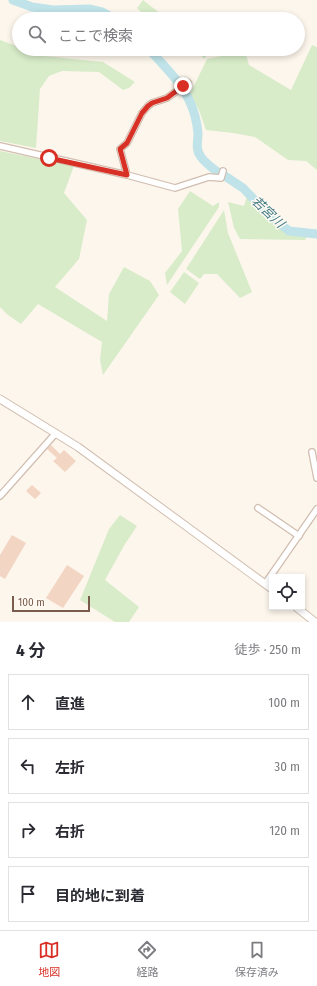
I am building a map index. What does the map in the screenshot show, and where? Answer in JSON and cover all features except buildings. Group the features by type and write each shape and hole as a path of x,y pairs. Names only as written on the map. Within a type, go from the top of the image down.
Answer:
{"street":[{"path":"127,175 120,149 127,143 142,113 152,103 167,98 184,86"},
{"path":"0,146 127,175 175,188 209,177 221,178 223,172"},
{"path":"0,399 78,447 269,587"},
{"path":"0,496 56,433"},
{"path":"312,452 317,478"},
{"path":"258,508 298,536"},
{"path":"265,584 317,509"},
{"path":"300,610 315,622"}],"green space":[{"path":"143,0 158,12 141,12 137,8"},
{"path":"0,40 12,44 12,56 44,56 103,62 135,82 129,88 123,90 99,72 62,71 49,76 40,89 36,148 0,141"},
{"path":"312,45 317,47 317,170 306,161 288,160 255,137 206,130 199,110 190,94 207,59 221,56 246,56 249,65 291,90"},
{"path":"0,151 74,166 64,193 87,220 79,259 55,287 107,321 109,294 124,267 150,281 159,295 103,375 100,360 102,342 38,304 21,324 0,307"},
{"path":"190,191 213,206 219,202 219,207 167,285 165,273 182,251 178,209"},
{"path":"247,196 282,230 290,234 307,236 305,240 240,239 234,228 228,202 244,206"},
{"path":"224,210 228,233 252,292 240,298 217,274 204,274 200,279 186,269"},
{"path":"184,272 199,283 185,304 170,292"},
{"path":"120,515 137,526 105,580 139,607 129,622 115,622 80,600 109,529"}],"waterway":[{"name":"若宮川","path":"13,0 32,7 53,10 89,9 102,12"},
{"name":"若宮川","path":"155,56 181,86 189,100 196,121 198,133 197,148 199,154 205,162 220,174"},
{"name":"若宮川","path":"225,176 243,188 267,213 289,231 317,234"}],"route":[{"path":"49,158 127,175 120,149 127,143 142,113 152,103 167,98 183,86"}]}
